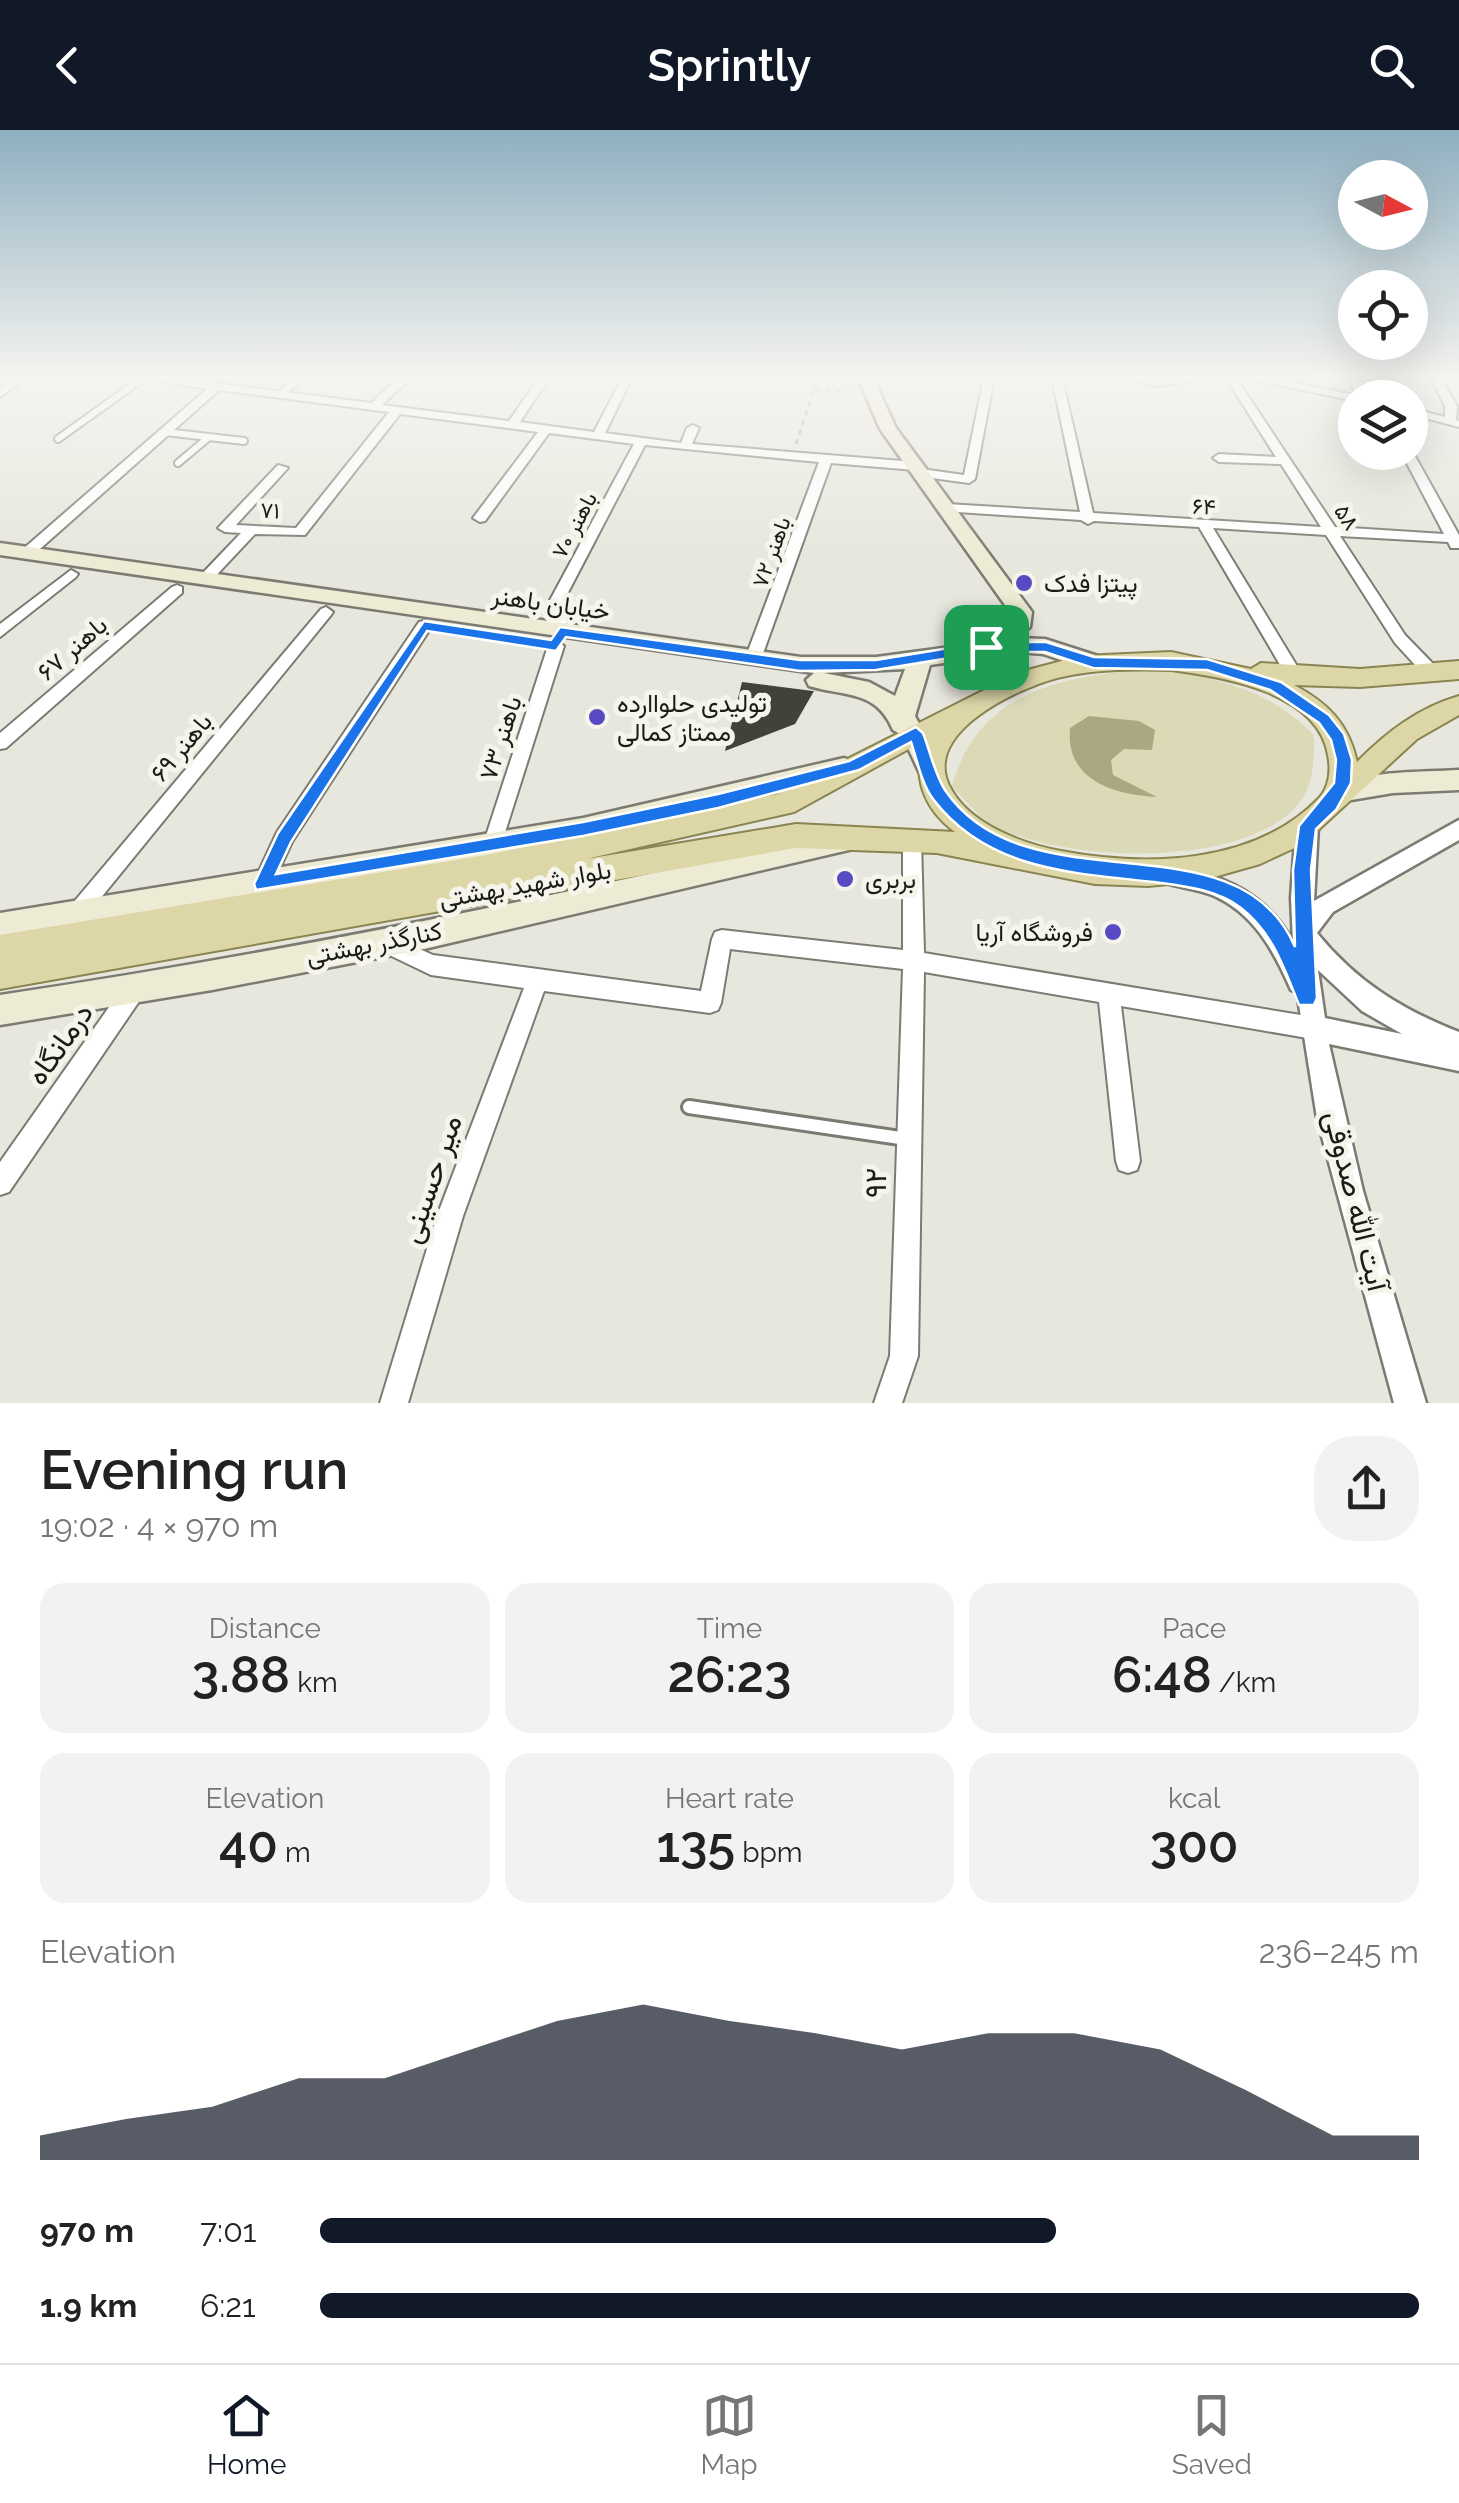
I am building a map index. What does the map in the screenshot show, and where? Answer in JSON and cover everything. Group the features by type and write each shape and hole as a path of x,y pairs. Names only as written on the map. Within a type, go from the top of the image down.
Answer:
{"main road":[{"path":"898,437 1017,603 1022,620 1011,635 986,647"},
{"name":"خیابان باهنر","path":"0,549 847,683 875,690 909,725 931,771"},
{"name":"خیابان باهنر","path":"0,564 424,626 752,659 845,667 986,647 1046,647 1093,662"},
{"path":"995,572 1055,638 1093,662"},
{"path":"909,725 910,682 922,658"},
{"path":"1446,672 1336,679 1207,664 1093,662 1021,679 990,692 945,728 931,771 938,793 976,833 1010,851 1097,871 1194,868 1276,844 1307,826 1408,730 1459,706"},
{"path":"1207,664 1276,686 1324,719 1338,738 1344,760 1338,798"},
{"name":"بلوار شهید بهشتی","path":"0,950 614,844 784,804 886,749 909,725 964,713"},
{"path":"0,926 492,845 699,805 854,766"},
{"path":"1338,798 1393,783 1457,780"},
{"name":"بلوار شهید بهشتی","path":"0,974 796,836 912,840 1052,863"},
{"name":"کنارگذر بهشتی","path":"0,1010 134,990 590,902 862,836"}],"street":[{"path":"27,553 159,437"},
{"name":"۷۱","path":"282,468 225,528 300,532 375,437"},
{"path":"480,518 540,437"},
{"path":"615,437 826,459 970,479 978,437"},
{"path":"686,446 689,437"},
{"path":"1070,437 1088,520"},
{"name":"۵۸","path":"1268,437 1400,639 1446,672"},
{"name":"باهنر ۷۰","path":"558,639 555,604 641,441"},
{"path":"1219,458 1284,462"},
{"name":"باهنر ۷۲","path":"752,659 826,459"},
{"path":"1417,470 1457,543"},
{"name":"۶۴","path":"948,508 1457,543"},
{"path":"1205,526 1294,676"},
{"path":"204,580 252,529"},
{"path":"0,632 72,574"},
{"name":"باهنر ۶۷","path":"0,743 177,590"},
{"name":"باهنر ۶۹","path":"75,915 326,612"},
{"path":"263,884 284,838 424,626"},
{"name":"باهنر ۷۳","path":"492,845 558,639"},
{"path":"1306,998 1303,934 1307,826"},
{"path":"1303,934 1325,905 1459,829"},
{"name":"۹۲","path":"888,1403 904,1356 914,961 912,840"},
{"path":"1147,872 1190,879 1247,902 1282,938 1306,998"},
{"path":"1303,934 1336,977 1362,1001 1459,1045"},
{"path":"384,941 432,965 710,1003 722,939 914,961 1313,1028 1459,1058"},
{"name":"میر حسینی","path":"394,1403 450,1216 538,980"},
{"name":"درمانگاه","path":"0,1182 134,990"},
{"path":"1109,994 1128,1161"},
{"name":"آیت الله صدوقی","path":"1306,998 1360,1227 1410,1403"}],"lane":[{"path":"178,463 208,437"},
{"path":"212,437 244,441"},
{"path":"690,1107 910,1140"}],"path":[{"path":"797,437 794,447 800,457"}],"shaded area":[{"path":"1165,670 1246,690 1281,708 1314,735 1309,783 1295,808 1268,828 1234,842 1194,850 1108,852 1029,839 998,828 952,787 965,753 984,726 1007,706 1065,681"},
{"path":"1089,716 1139,721 1155,730 1152,750 1124,749 1111,760 1113,775 1157,797 1109,788 1084,772 1075,760 1070,728"}],"building":[{"path":"742,682 814,691 795,724 725,751"}],"place":[{"name":"پیتزا فدک","path":"1024,583"},
{"name":"تولیدی حلواارده ممتاز کمالی","path":"597,717"},
{"name":"بربری","path":"845,879"},
{"name":"فروشگاه آریا","path":"1113,932"}],"route":[{"path":"424,626 556,646 560,631 800,666 876,665 986,647 1046,647 1093,662 1171,660 1207,664 1276,686 1324,719 1338,738 1344,760 1342,783 1330,805 1307,826 1302,870 1306,998 1282,938 1247,902 1223,890 1190,879 1147,872 1097,871 1052,863 1010,851 976,833 953,814 938,793 916,733 854,766 718,801 583,829 263,884 284,838 424,626"}]}
